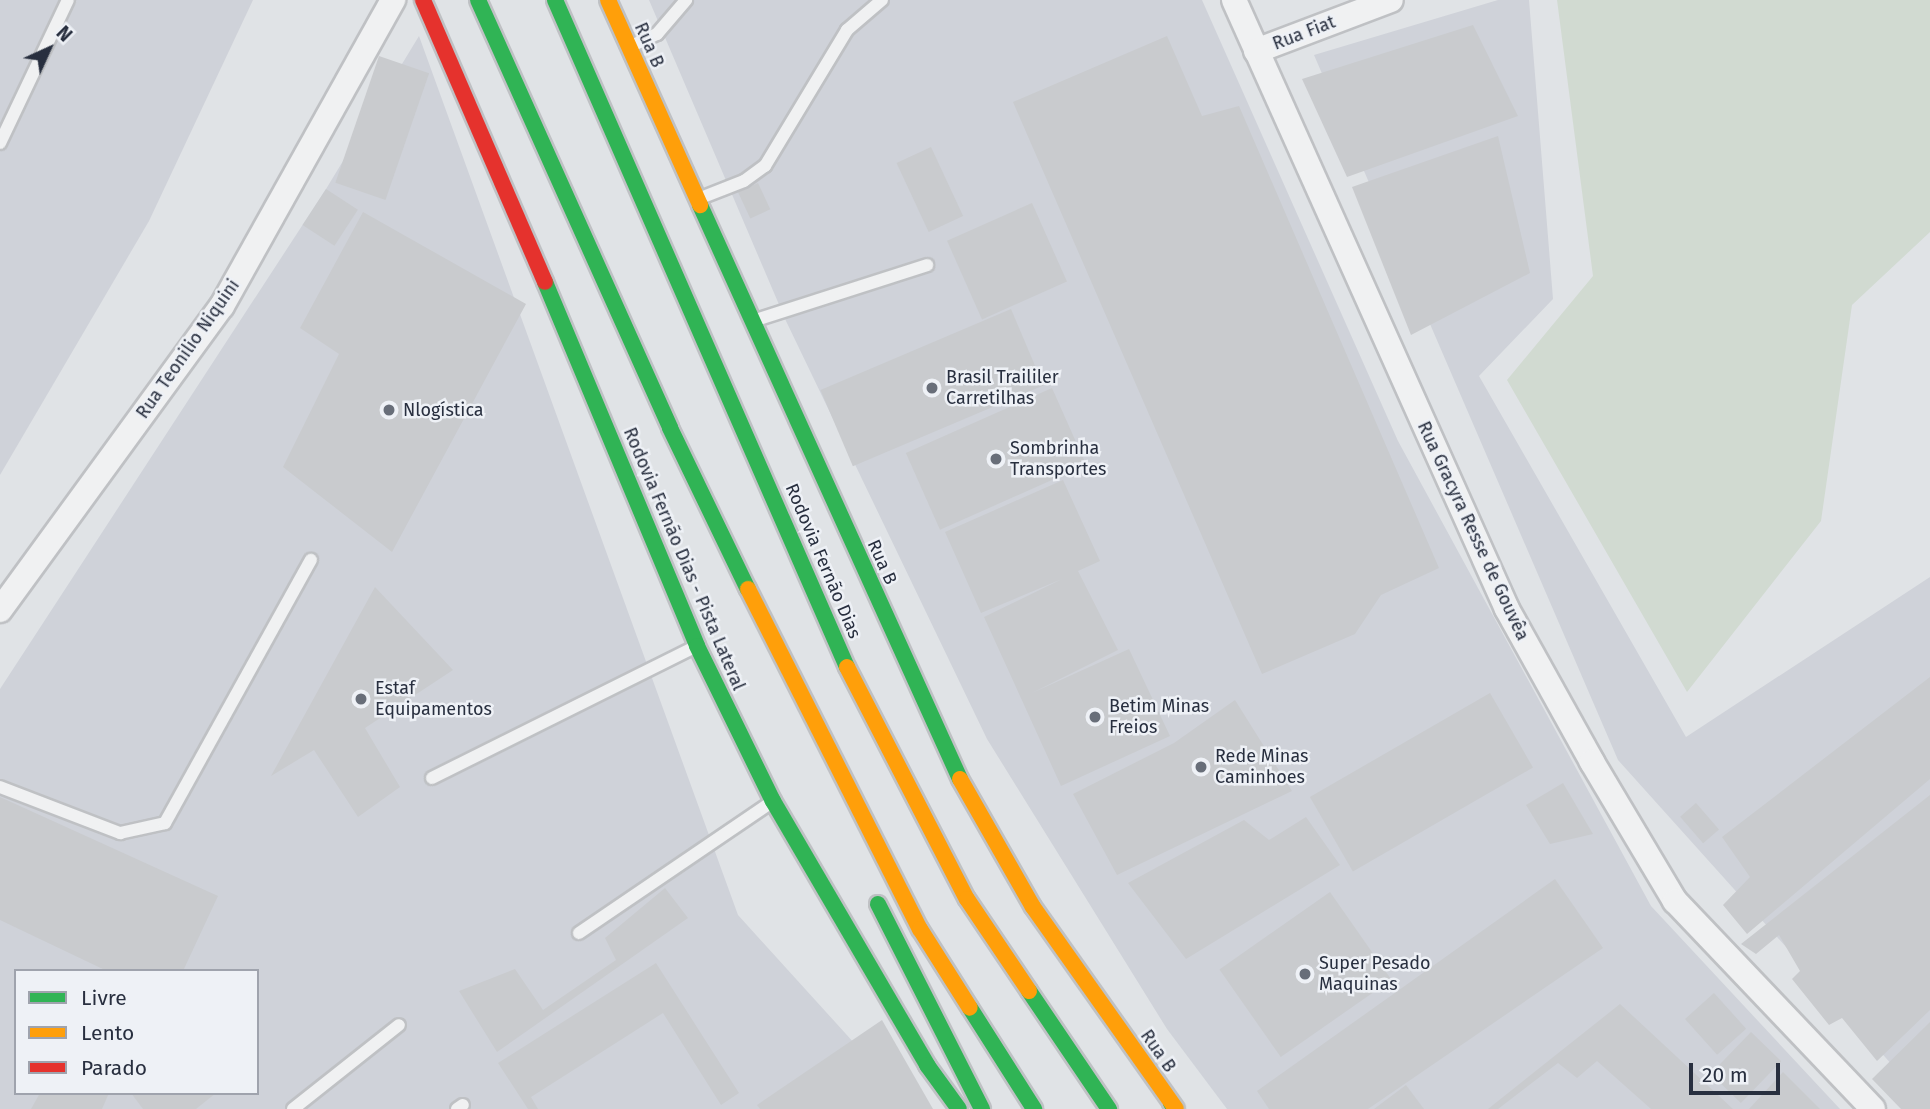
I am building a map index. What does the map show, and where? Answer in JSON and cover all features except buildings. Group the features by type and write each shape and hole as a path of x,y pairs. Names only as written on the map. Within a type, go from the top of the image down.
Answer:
{"main road":[{"name":"Rodovia Fernão Dias - Pista Lateral","path":"422,0 496,164 697,646 773,801 927,1065 959,1109"},
{"path":"478,0 670,428 818,735 920,929 1034,1109"},
{"name":"Rodovia Fernão Dias","path":"555,0 866,712 967,899 1109,1109"},
{"name":"Rua B","path":"608,0 951,763 1033,907 1174,1107"},
{"path":"818,735 834,799"},
{"path":"869,886 982,1109"}],"street":[{"name":"Rua Gracyra Resse de Gouvêa","path":"1234,0 1507,609 1592,762 1675,901 1873,1109"},
{"name":"Rua Fiat","path":"1256,51 1391,0"},
{"name":"Rua Teonilio Niquini","path":"0,610 222,306 384,5"}],"lane":[{"path":"0,143 68,0"},
{"path":"629,47 657,34 686,0"},
{"path":"698,200 744,181 765,166 847,30 881,0"},
{"path":"752,321 927,265"},
{"path":"0,787 120,833 165,823 311,560"},
{"path":"432,778 697,646"},
{"path":"579,933 773,801"},
{"path":"293,1109 399,1025"}],"shaded area":[{"path":"0,0 253,0 149,221 0,475"},
{"path":"649,0 1202,0 1398,441 1651,906 1840,1109 1227,1109 1167,1029 987,739 786,321"},
{"path":"1498,0 1529,0 1553,299 1479,376 1686,737 1930,577 1930,1107 1618,760 1314,55"},
{"path":"1557,0 1930,0 1930,232 1852,305 1821,521 1687,692 1507,380 1593,276"},
{"path":"419,36 738,915 914,1109 0,1109 0,689 326,189"}],"traffic: fast":[{"path":"478,0 670,428 748,589"},
{"path":"555,0 847,667"},
{"path":"700,205 960,779"},
{"path":"545,282 697,646 773,801 927,1065 959,1109"},
{"path":"878,904 982,1109"},
{"path":"1029,991 1109,1109"},
{"path":"970,1008 1034,1109"},
{"path":"1171,1103 1175,1109"}],"traffic: slow":[{"path":"608,0 700,205"},
{"path":"748,589 920,929 970,1008"},
{"path":"847,667 967,899 1029,991"},
{"path":"960,779 1033,907 1176,1109"}],"traffic: jam":[{"path":"423,0 545,282"}],"place":[{"name":"Brasil Traililer Carretilhas","path":"932,388"},
{"name":"Nlogística","path":"389,410"},
{"name":"Sombrinha Transportes","path":"996,459"},
{"name":"Estaf Equipamentos","path":"361,699"},
{"name":"Betim Minas Freios","path":"1095,717"},
{"name":"Rede Minas Caminhoes","path":"1201,767"},
{"name":"Super Pesado Maquinas","path":"1305,974"}]}
